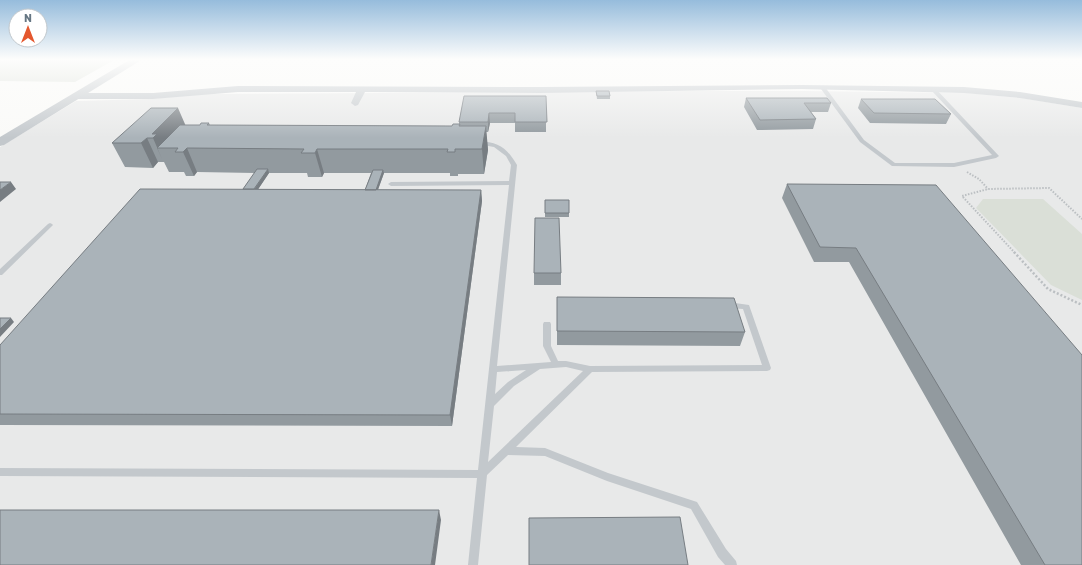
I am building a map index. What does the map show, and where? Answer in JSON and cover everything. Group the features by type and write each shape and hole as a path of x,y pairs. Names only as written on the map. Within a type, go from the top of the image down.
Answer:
{"street":[{"path":"0,142 93,85"},
{"path":"75,96 153,96 238,89 823,88 964,90 1020,95 1082,105"},
{"path":"355,100 362,89"}],"lane":[{"path":"823,88 862,141 894,166 954,165 996,156 933,90"},
{"path":"473,565 514,165 506,151 490,143 475,143"},
{"path":"391,184 512,183"},
{"path":"0,273 50,225"},
{"path":"493,369 566,364 590,368 767,368 746,308 716,304"},
{"path":"547,324 547,346 556,365"},
{"path":"489,405 511,384 539,366"},
{"path":"0,472 482,474 590,368"},
{"path":"505,451 545,452 607,477 694,505 722,553 732,565"}],"path":[{"path":"954,165 979,179 988,189"},
{"path":"1082,219 1049,188 988,189 962,196 1048,289 1082,305"}],"shaded area":[{"path":"688,91 967,93 1022,98 1082,108 1082,565 0,565 0,147 76,101 150,99 215,93"},
{"path":"983,199 1043,199 1082,234 1082,300 1051,285 976,208"}],"building":[{"path":"596,91 609,91 610,96 597,96"},
{"path":"464,96 546,96 547,122 515,122 515,113 489,113 488,122 459,122"},
{"path":"746,98 827,98 831,103 804,103 816,119 760,120"},
{"path":"861,99 935,99 951,114 874,113"},
{"path":"151,108 178,108 152,134 157,134 153,138 147,138 141,143 112,143"},
{"path":"201,123 209,123 207,125 452,126 453,124 460,124 459,126 486,126 482,149 455,149 455,152 447,152 448,149 317,149 315,153 301,153 304,149 187,148 183,152 175,152 178,148 157,148 180,125 200,125"},
{"path":"257,169 268,169 254,189 243,189"},
{"path":"373,170 383,170 376,190 365,190"},
{"path":"0,182 11,182 0,190"},
{"path":"787,184 936,185 1082,355 1082,565 1045,565 856,248 820,247"},
{"path":"140,189 481,190 450,415 0,414 0,345"},
{"path":"545,200 569,200 569,213 545,213"},
{"path":"535,218 559,218 561,273 534,273"},
{"path":"557,297 734,298 745,332 557,331"},
{"path":"0,318 11,318 0,329"},
{"path":"0,510 439,510 431,565 0,565"},
{"path":"680,517 688,565 529,565 529,518"}]}
